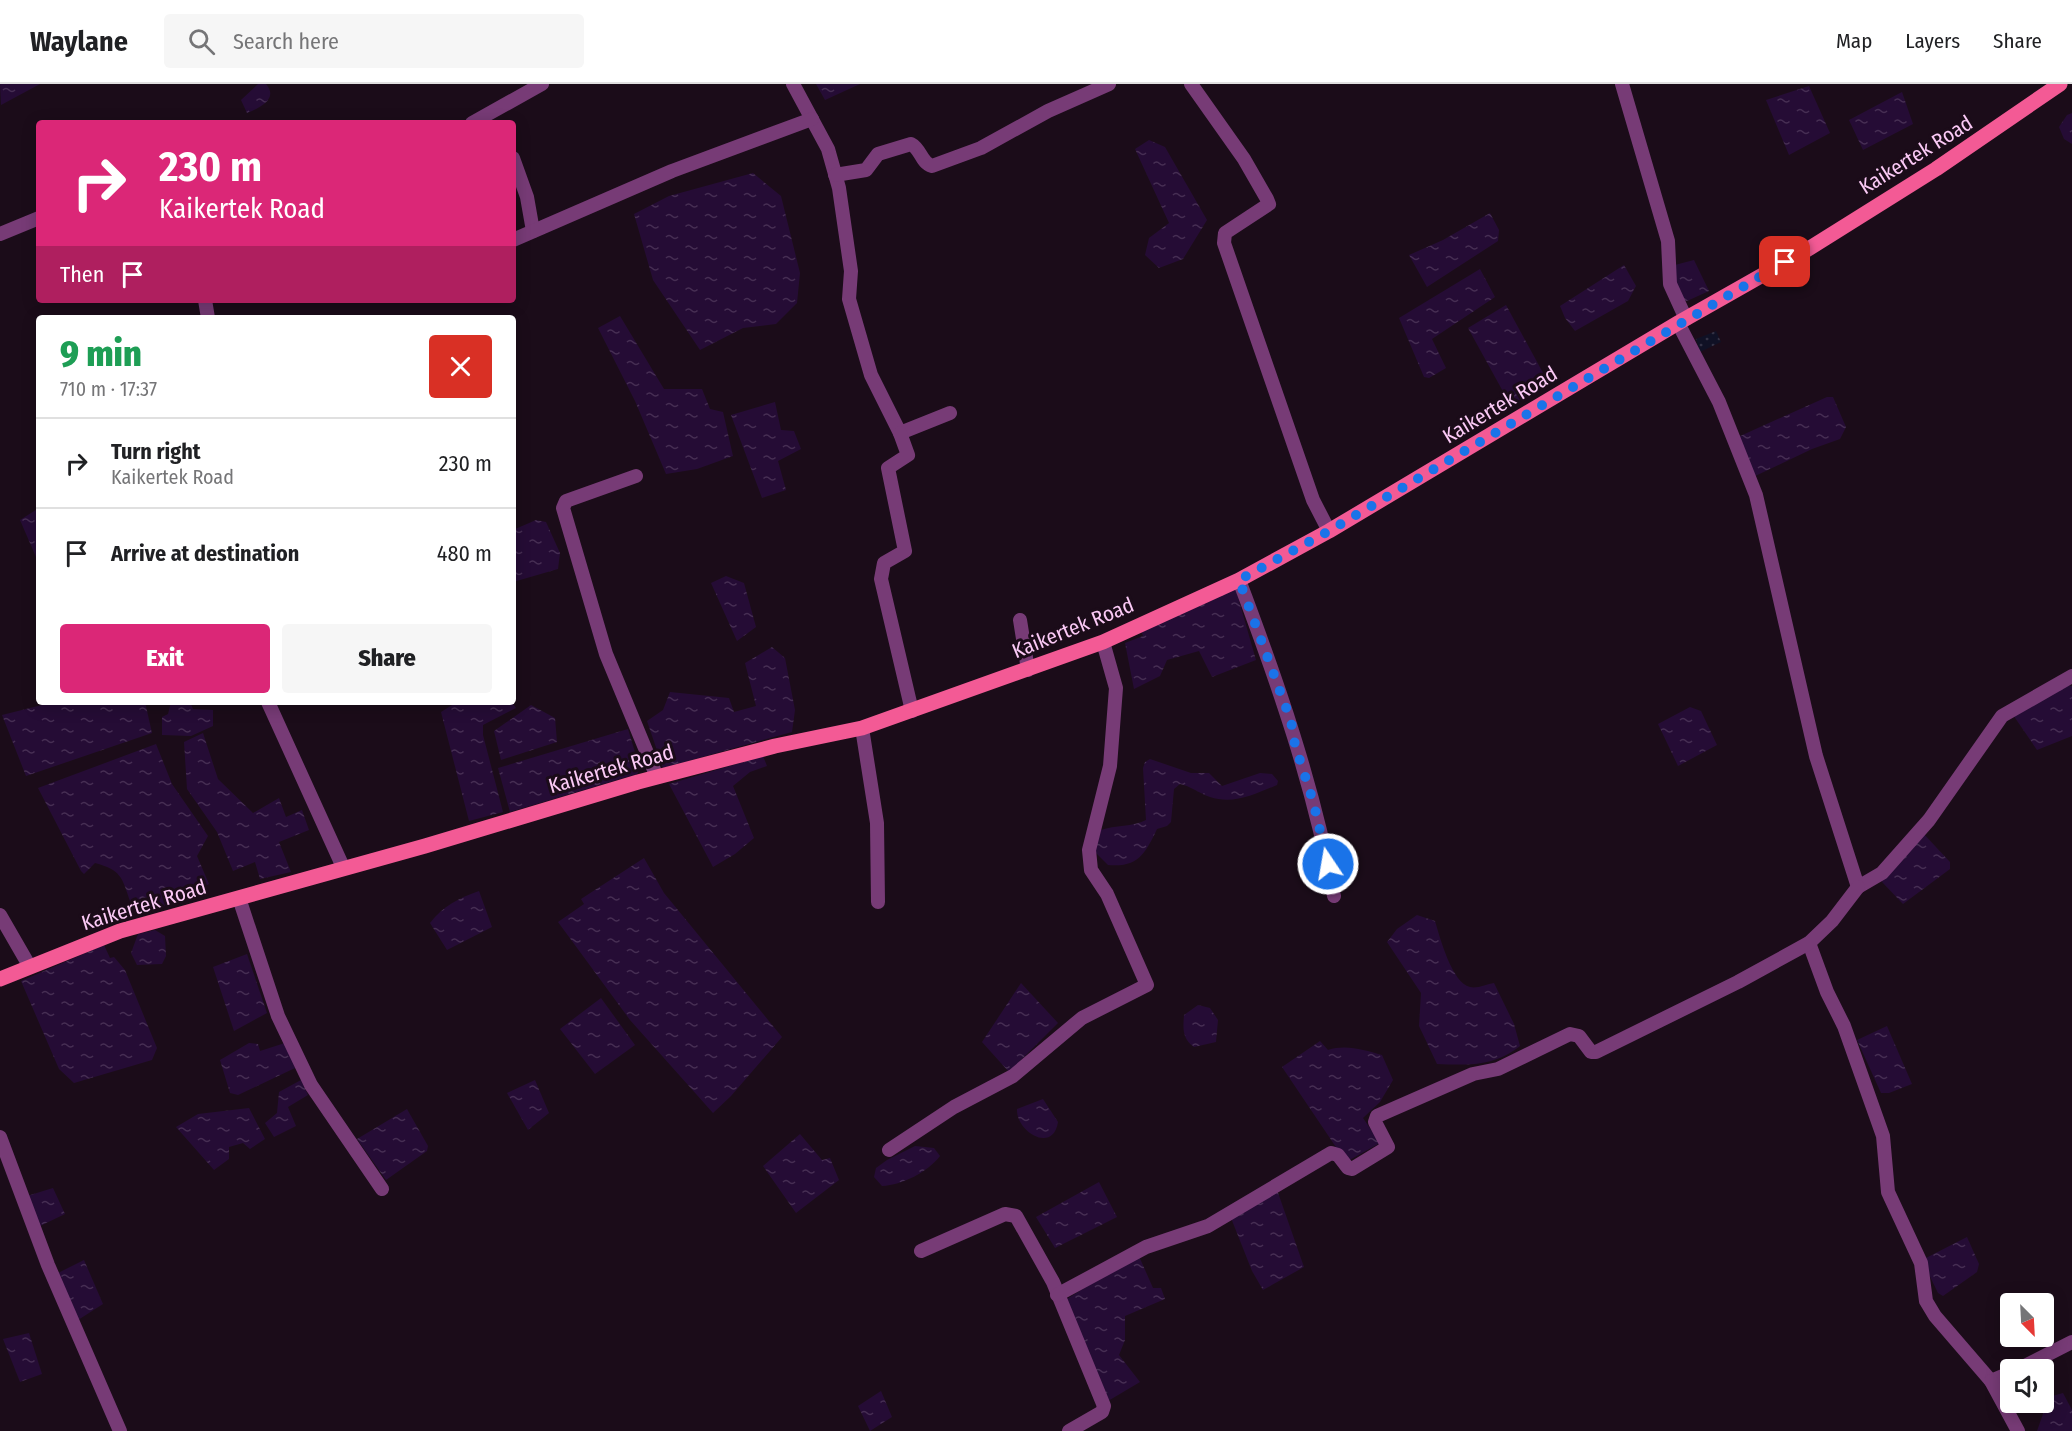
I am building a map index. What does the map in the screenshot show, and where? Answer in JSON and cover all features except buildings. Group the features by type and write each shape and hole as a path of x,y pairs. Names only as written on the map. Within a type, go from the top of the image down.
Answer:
{"main road":[{"name":"Kaikertek Road","path":"0,979 120,931 657,777 775,746 862,728 1103,642 1239,580 1329,531 1804,251 1936,169 2060,84"}],"street":[{"path":"492,119 542,84"},
{"path":"793,84 828,149 835,175 850,271 849,299 871,375 900,433 908,455 888,468 905,550 884,563 881,579 912,711"},
{"path":"835,175 866,170 878,154 911,144 915,146 925,163 932,166 981,148 1048,111 1109,84"},
{"path":"1191,84 1244,159 1269,204 1225,233 1224,243 1313,500 1329,531"},
{"path":"1622,84 1668,241 1670,284 1682,321 1719,402 1756,495 1816,756 1858,887"},
{"path":"516,239 672,171 812,119"},
{"path":"516,166 527,197 533,231"},
{"path":"0,234 36,219"},
{"path":"900,433 951,413"},
{"path":"636,476 566,501 562,508 606,654 657,777"},
{"path":"1239,580 1291,721 1295,745 1325,849 1334,896"},
{"path":"1020,620 1028,669"},
{"path":"889,1150 954,1107 1013,1076 1082,1018 1147,985 1107,894 1095,878 1090,860 1092,836 1110,766 1116,688 1103,642"},
{"path":"1057,1295 1146,1247 1208,1226 1331,1153 1338,1155 1348,1168 1352,1169 1388,1147 1375,1122 1377,1116 1473,1074 1498,1069 1570,1034 1579,1036 1588,1049 1596,1052 1728,987 1809,943 1832,921 1858,887 1882,873 1929,820 2002,716 2072,676"},
{"path":"269,705 344,867"},
{"path":"862,728 877,823 878,902"},
{"path":"239,898 278,1016 311,1084 382,1190"},
{"path":"0,915 30,967"},
{"path":"1809,943 1827,992 1844,1026 1883,1136 1888,1192 1921,1263 1926,1301 1935,1316 1991,1382 2018,1431"},
{"path":"0,1137 52,1276 120,1431"},
{"path":"921,1251 1005,1214 1012,1214 1028,1235 1082,1346 1104,1406 1101,1412 1069,1431"},
{"path":"2039,1359 2072,1342"},
{"path":"1991,1382 2000,1378"}],"shaded area":[{"path":"1716,331 1721,342 1700,352 1696,339"}],"water":[{"path":"0,84 40,84 1,105"},
{"path":"258,84 266,84 269,89 269,98 262,106 247,113 241,100"},
{"path":"816,84 860,84 825,100"},
{"path":"1809,86 1830,133 1789,155 1766,100"},
{"path":"1902,92 1913,124 1863,150 1849,120"},
{"path":"2072,113 2072,144 2064,139 2059,127 2067,115"},
{"path":"1149,140 1165,147 1207,220 1183,259 1159,268 1145,255 1149,238 1169,223 1135,149"},
{"path":"753,173 781,196 800,273 797,303 776,324 743,328 700,350 653,280 634,214 669,196"},
{"path":"1490,213 1499,230 1498,241 1427,287 1409,255 1443,240"},
{"path":"1694,260 1709,291 1687,301 1679,300 1671,266"},
{"path":"1624,265 1636,286 1628,301 1575,331 1565,318 1560,306"},
{"path":"1480,269 1495,297 1432,339 1446,368 1429,378 1424,377 1399,318"},
{"path":"1506,305 1548,382 1511,406 1468,328"},
{"path":"620,316 664,389 702,389 710,409 723,412 733,456 697,469 666,474 635,401 598,328"},
{"path":"1827,397 1833,397 1846,427 1840,439 1812,449 1751,478 1738,437"},
{"path":"775,402 781,430 794,431 801,449 778,461 786,490 762,498 731,415"},
{"path":"36,510 36,557 20,520"},
{"path":"536,520 546,522 560,553 558,569 516,581 516,529"},
{"path":"726,576 744,583 756,627 737,641 711,583"},
{"path":"1235,587 1256,660 1212,677 1199,651 1167,660 1160,676 1134,689 1125,643 1143,636 1140,628"},
{"path":"772,647 785,658 795,710 792,732 663,768 647,721 663,710 670,692 729,698 734,712 756,706 745,663"},
{"path":"2058,684 2072,686 2072,736 2037,750 2011,712"},
{"path":"42,705 146,705 152,733 26,776 2,715"},
{"path":"170,705 191,705 193,709 213,710 213,726 191,736 162,735 162,717 168,714"},
{"path":"452,705 514,705 516,708 483,725 483,735 503,812 469,821 441,712"},
{"path":"531,705 555,718 557,742 501,760 494,731"},
{"path":"1690,707 1701,711 1717,745 1678,766 1658,724"},
{"path":"628,729 640,769 637,774 510,812 498,768"},
{"path":"203,733 218,779 253,813 279,798 286,817 302,810 309,830 279,842 291,872 260,879 255,862 233,871 217,832 187,789 184,742"},
{"path":"156,744 172,784 208,836 197,856 209,884 200,889 200,897 147,909 130,901 122,880 110,869 95,863 84,874 81,871 38,788"},
{"path":"763,756 767,766 750,772 733,786 754,838 735,854 713,867 669,784"},
{"path":"1150,759 1191,773 1209,773 1222,786 1260,773 1272,774 1278,781 1277,785 1252,795 1228,800 1210,797 1180,784 1174,789 1171,822 1157,829 1140,857 1127,864 1108,865 1095,852 1101,830 1146,820 1143,768 1145,762"},
{"path":"1921,831 1950,862 1950,869 1903,904 1882,882 1885,873"},
{"path":"644,858 664,893 782,1037 731,1096 713,1113 630,1020 558,922 584,904 581,899"},
{"path":"479,891 492,927 447,950 430,923 452,903"},
{"path":"1417,915 1435,921 1452,969 1464,984 1479,987 1494,983 1514,1024 1520,1046 1490,1061 1470,1064 1437,1064 1419,1026 1421,993 1387,942 1397,929"},
{"path":"155,930 165,936 166,956 162,964 137,965 131,953 138,934"},
{"path":"104,945 110,958 114,957 125,970 157,1048 152,1060 74,1083 59,1069 21,981"},
{"path":"247,954 267,1013 234,1031 213,967"},
{"path":"1021,983 1058,1023 1009,1072 982,1042"},
{"path":"601,998 635,1045 595,1074 560,1029"},
{"path":"1198,1005 1210,1008 1218,1020 1216,1042 1194,1047 1185,1037 1184,1015"},
{"path":"1887,1026 1912,1084 1889,1093 1881,1093 1857,1040"},
{"path":"1320,1041 1328,1050 1348,1048 1382,1055 1393,1080 1380,1102 1363,1118 1380,1143 1346,1162 1282,1067"},
{"path":"249,1043 258,1044 260,1051 285,1043 290,1046 295,1068 238,1095 230,1093 220,1060"},
{"path":"301,1080 308,1095 288,1107 296,1126 274,1137 265,1123 277,1113 279,1092"},
{"path":"535,1080 549,1113 528,1130 507,1093"},
{"path":"1043,1099 1058,1122 1055,1132 1043,1138 1028,1132 1018,1117 1017,1109"},
{"path":"249,1108 265,1139 250,1149 243,1143 229,1147 229,1159 214,1170 176,1127 198,1114"},
{"path":"407,1109 428,1146 427,1151 386,1180 357,1139"},
{"path":"800,1134 822,1160 830,1158 839,1180 796,1213 763,1166"},
{"path":"915,1146 934,1148 940,1156 914,1177 882,1186 874,1177 876,1168"},
{"path":"1099,1182 1117,1217 1055,1248 1036,1217"},
{"path":"1276,1187 1304,1267 1263,1290 1252,1271 1231,1218"},
{"path":"53,1188 65,1214 40,1226 27,1196"},
{"path":"1967,1237 1979,1264 1977,1272 1943,1296 1938,1293 1922,1260"},
{"path":"1138,1254 1153,1288 1161,1288 1165,1299 1125,1316 1125,1340 1119,1355 1140,1382 1108,1401 1067,1299"},
{"path":"84,1260 103,1304 78,1320 58,1273"},
{"path":"29,1333 42,1374 20,1382 3,1339"},
{"path":"881,1391 892,1417 870,1431 858,1406"},
{"path":"2063,1393 2072,1410 2072,1431 2037,1431 2043,1413 2054,1413 2054,1396"}],"route":[{"path":"1328,864 1313,801 1295,745 1291,721 1239,580 1329,531 1678,323 1785,262"}]}
